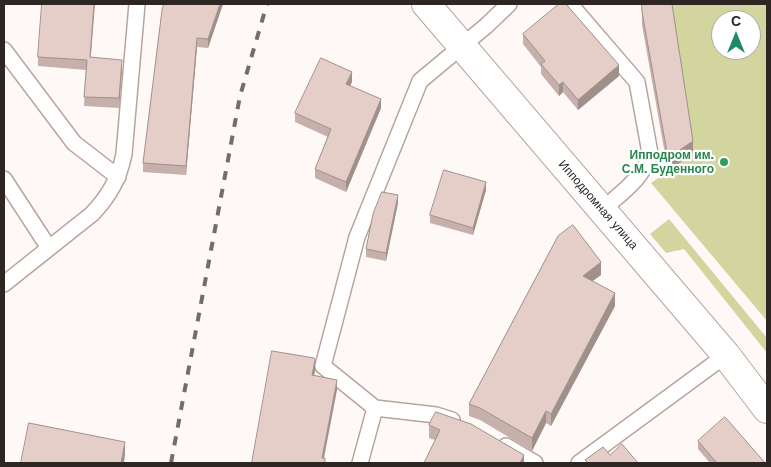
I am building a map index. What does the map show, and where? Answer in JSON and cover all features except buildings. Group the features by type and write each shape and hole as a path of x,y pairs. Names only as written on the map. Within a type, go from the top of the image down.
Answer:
{"street":[{"name":"Ипподромная улица","path":"426,4 726,355 767,409"}],"lane":[{"path":"4,284 98,208 114,187 124,154 128,128 137,4"},
{"path":"467,425 436,415 375,408 323,366 357,237 420,81 486,26 509,4"},
{"path":"570,4 637,82 650,153 647,164 636,179 602,210"},
{"path":"4,50 74,143 118,176"},
{"path":"4,179 49,248"},
{"path":"579,463 726,355"},
{"path":"360,463 375,408"},
{"path":"490,437 535,463"}],"green space":[{"name":"Ипподром им. С.М. Буденного","path":"672,4 767,4 767,321 651,183 693,153 671,13"},
{"path":"669,219 767,338 767,353 684,249 666,253 650,234"}],"railway":[{"path":"171,463 240,96 267,4"}],"place":[{"name":"Ипподром им. С.М. Буденного","path":"724,162"}]}
